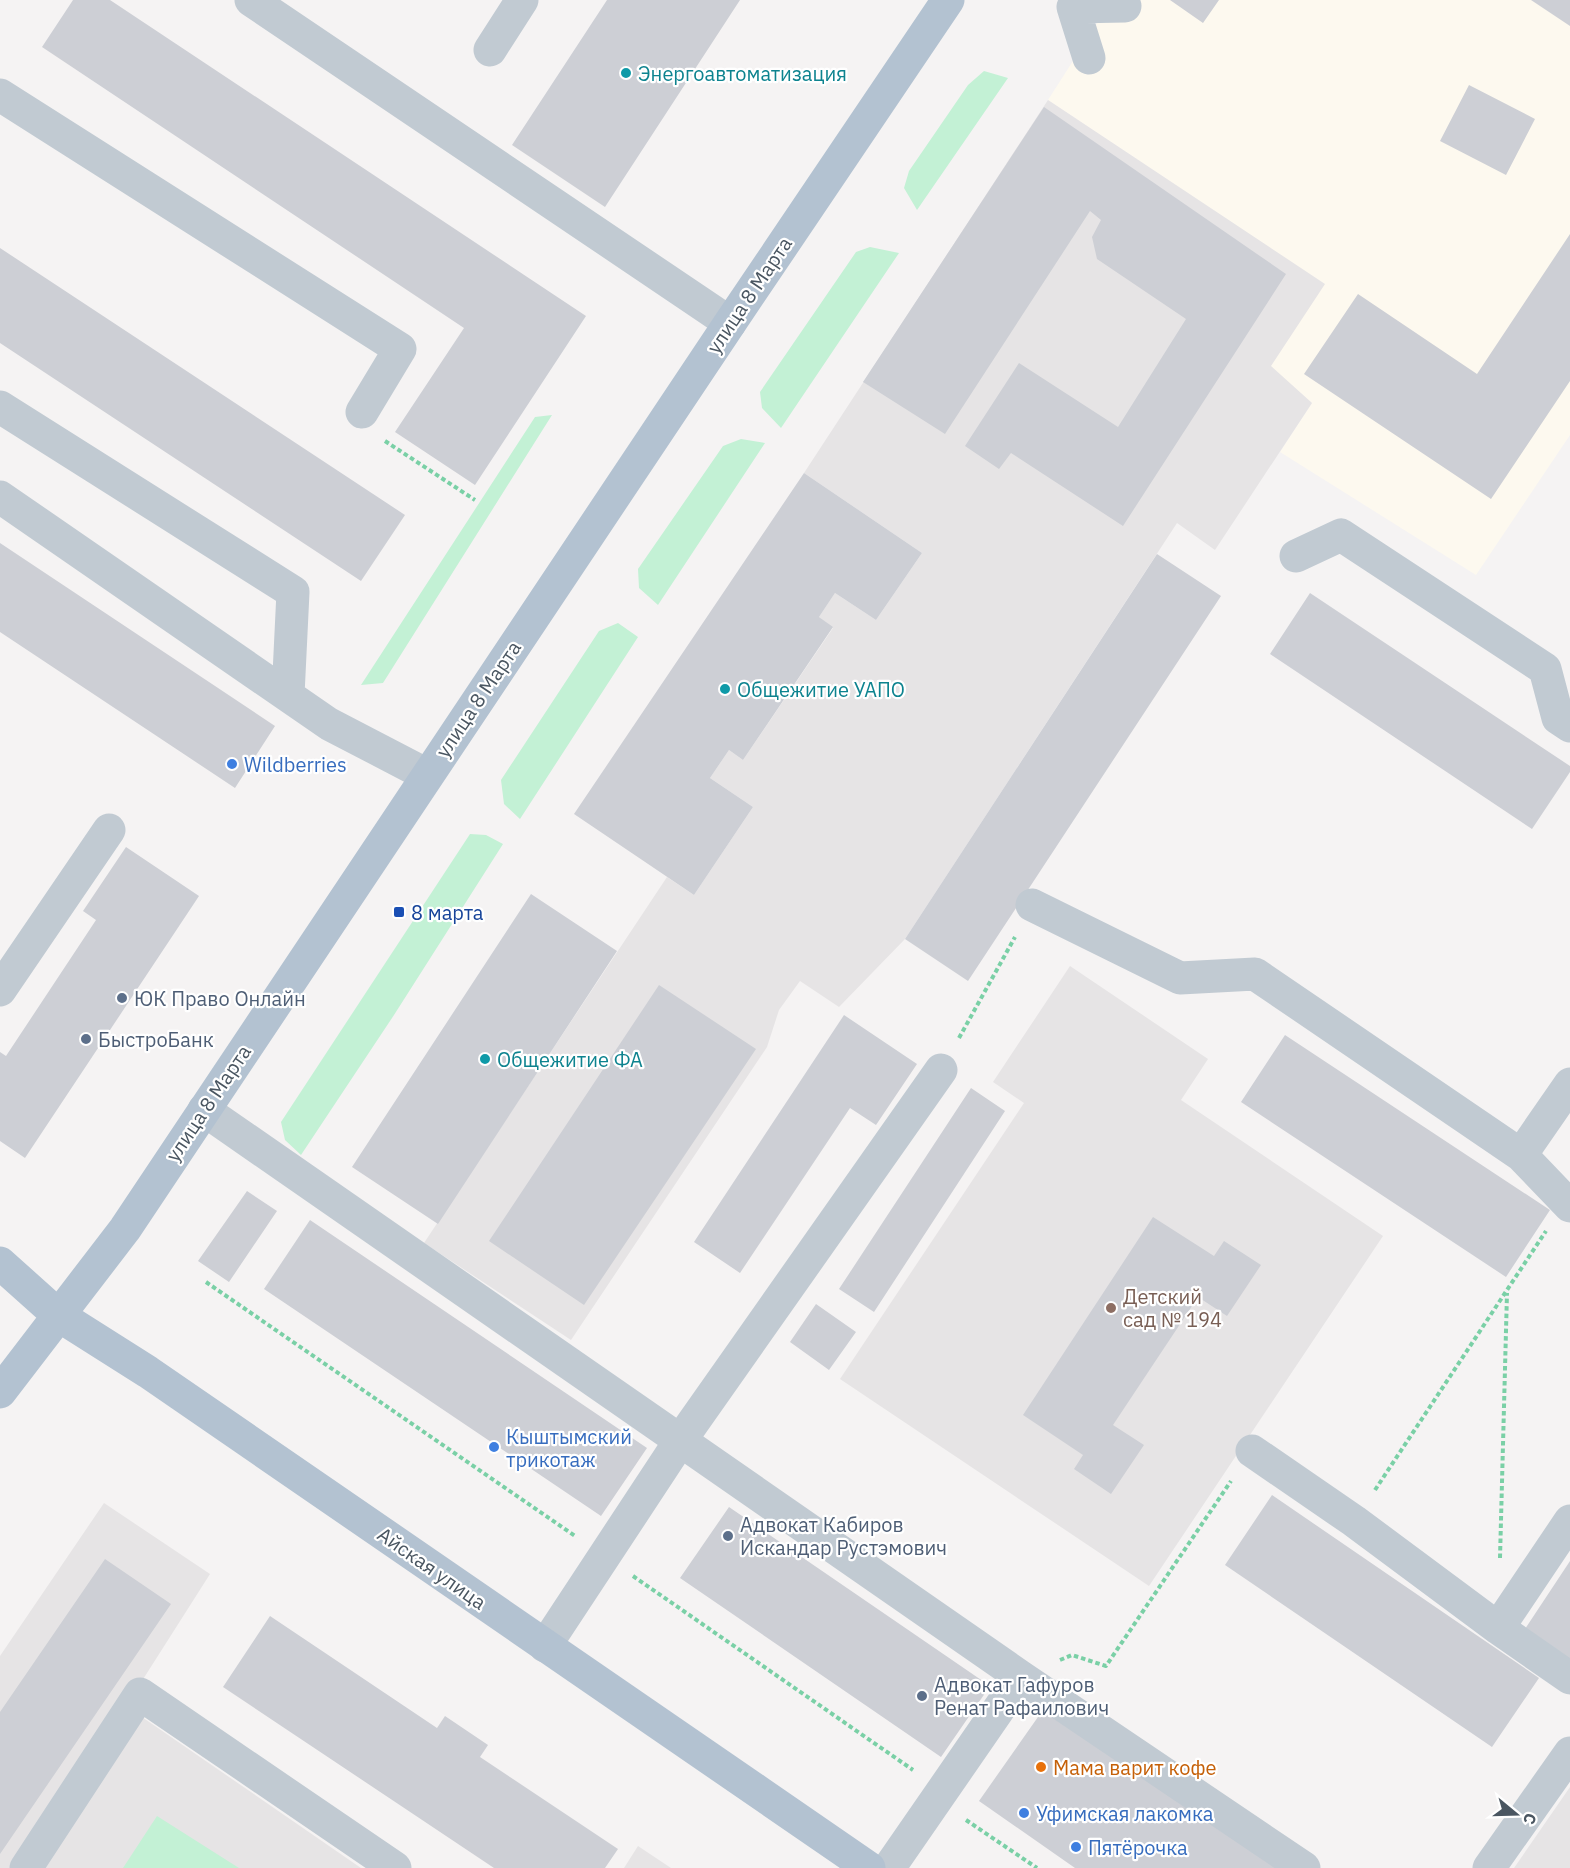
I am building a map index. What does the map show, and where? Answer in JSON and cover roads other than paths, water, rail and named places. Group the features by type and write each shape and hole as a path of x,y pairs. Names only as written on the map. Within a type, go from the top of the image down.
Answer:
{"main road":[{"name":"улица 8 Марта","path":"0,1392 125,1229 948,0"},
{"name":"Айская улица","path":"0,1263 58,1315 148,1372 869,1868"}],"lane":[{"path":"251,0 730,323"},
{"path":"490,50 522,0"},
{"path":"1089,58 1068,3 1125,6"},
{"path":"0,95 400,349 362,412"},
{"path":"0,407 293,592 288,695"},
{"path":"0,497 330,724 428,775"},
{"path":"1296,555 1341,535 1545,669 1558,718 1570,726"},
{"path":"0,990 109,830"},
{"path":"1032,905 1180,978 1255,975 1521,1155 1567,1204"},
{"path":"545,1646 680,1441 941,1070"},
{"path":"1521,1155 1570,1084"},
{"path":"204,1110 1022,1677 1304,1868"},
{"path":"1252,1451 1354,1521 1498,1628 1570,1678"},
{"path":"1498,1628 1570,1521"},
{"path":"889,1868 1022,1677"},
{"path":"26,1868 140,1694 395,1868"},
{"path":"1489,1868 1570,1753"}],"place":[{"name":"Энергоавтоматизация","path":"626,73"},
{"name":"Общежитие УАПО","path":"725,689"},
{"name":"Wildberries","path":"232,764"},
{"name":"8 марта","path":"399,912"},
{"name":"ЮК Право Онлайн","path":"122,998"},
{"name":"БыстроБанк","path":"86,1039"},
{"name":"Общежитие ФА","path":"485,1059"},
{"name":"Детский сад № 194","path":"1111,1308"},
{"name":"Кыштымский трикотаж","path":"494,1447"},
{"name":"Адвокат Кабиров Искандар Рустэмович","path":"728,1536"},
{"name":"Адвокат Гафуров Ренат Рафаилович","path":"922,1696"},
{"name":"Мама варит кофе","path":"1041,1767"},
{"name":"Уфимская лакомка","path":"1024,1813"},
{"name":"Пятёрочка","path":"1076,1847"}]}
